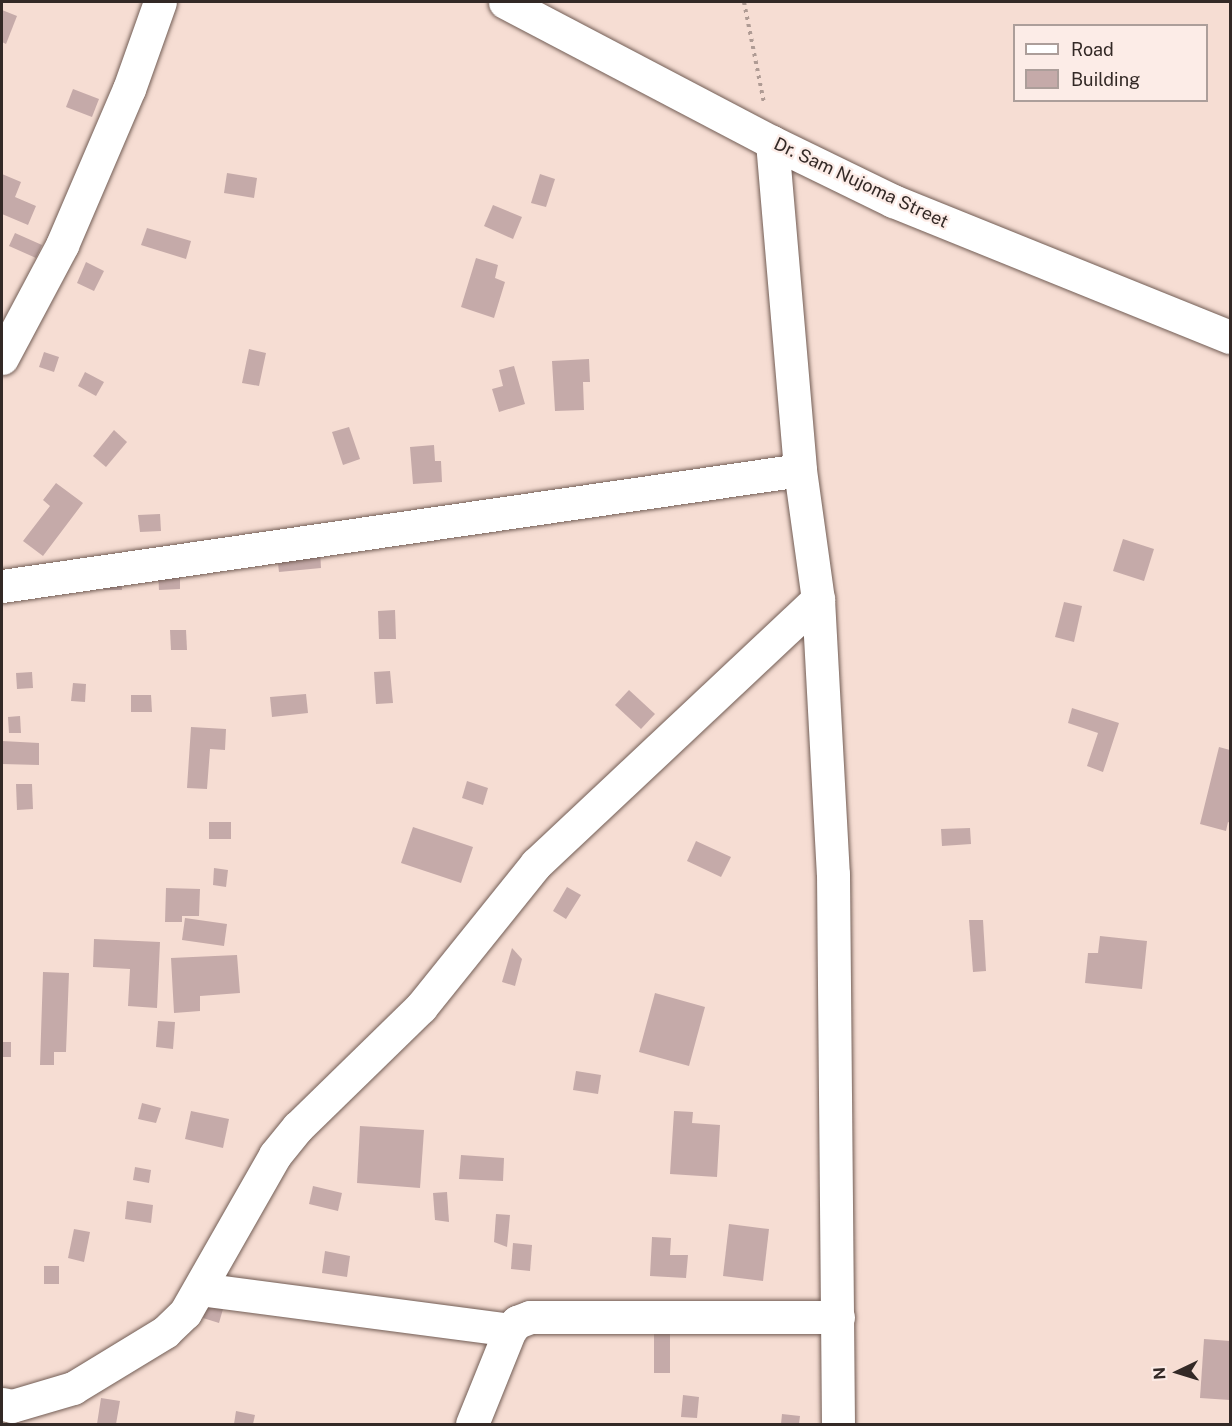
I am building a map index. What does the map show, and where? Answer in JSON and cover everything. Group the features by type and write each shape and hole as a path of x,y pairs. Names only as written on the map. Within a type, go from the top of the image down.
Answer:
{"street":[{"path":"2,358 62,245 129,89 160,2"},
{"name":"Dr. Sam Nujoma Street","path":"505,2 772,142 893,201 1230,337"},
{"path":"772,142 800,470 818,599 833,874 838,1425"},
{"path":"2,586 800,470"},
{"path":"5,1411 73,1388 165,1332 185,1313 275,1155 298,1127 421,1006 536,864 818,599"},
{"path":"200,1289 510,1330"},
{"path":"472,1425 510,1330 517,1322 530,1317 838,1317"}],"path":[{"path":"744,2 772,142"}],"building":[{"path":"2,10 17,16 6,44 2,42"},
{"path":"73,89 99,99 92,117 66,107"},
{"path":"227,173 257,178 254,198 224,193"},
{"path":"2,174 21,182 15,197 36,206 28,225 2,214"},
{"path":"540,174 555,179 546,207 531,203"},
{"path":"493,205 522,217 513,239 484,226"},
{"path":"147,228 191,241 186,259 141,245"},
{"path":"15,233 42,245 36,258 9,246"},
{"path":"476,258 498,265 495,278 505,282 494,318 461,307"},
{"path":"86,262 104,271 94,291 77,283"},
{"path":"249,349 266,353 259,386 242,383"},
{"path":"44,352 59,357 54,372 39,367"},
{"path":"589,359 590,382 583,382 584,410 555,411 552,361"},
{"path":"514,366 525,404 499,412 492,389 503,386 499,370"},
{"path":"85,372 104,382 96,396 78,386"},
{"path":"349,427 360,459 343,465 332,432"},
{"path":"114,430 127,442 106,467 93,456"},
{"path":"434,445 435,461 441,461 442,482 413,484 410,447"},
{"path":"56,483 83,503 43,556 23,541 50,506 43,500"},
{"path":"160,514 161,531 140,532 138,515"},
{"path":"1123,539 1154,549 1144,581 1113,571"},
{"path":"320,550 321,568 279,572 277,555"},
{"path":"121,572 122,590 104,590 103,573"},
{"path":"158,572 180,572 180,589 159,590"},
{"path":"1064,602 1082,606 1074,642 1055,637"},
{"path":"395,610 396,639 379,639 378,611"},
{"path":"170,630 186,630 187,650 171,650"},
{"path":"390,671 393,703 376,704 374,672"},
{"path":"32,672 33,688 17,689 16,673"},
{"path":"73,683 86,684 85,702 71,701"},
{"path":"629,690 655,714 641,729 615,705"},
{"path":"306,694 308,713 272,717 270,697"},
{"path":"131,695 151,695 152,712 131,712"},
{"path":"1072,708 1119,723 1103,772 1087,766 1098,733 1068,723"},
{"path":"20,716 21,733 9,733 8,717"},
{"path":"191,727 226,729 225,750 210,749 207,789 187,788"},
{"path":"2,741 39,743 39,765 2,764"},
{"path":"1219,747 1230,750 1230,823 1228,822 1226,831 1200,824"},
{"path":"467,781 488,788 483,805 462,798"},
{"path":"16,784 32,784 33,809 17,810"},
{"path":"209,822 231,822 231,839 209,839"},
{"path":"413,827 473,847 461,883 401,863"},
{"path":"970,828 971,844 942,846 941,829"},
{"path":"696,841 731,857 721,877 687,861"},
{"path":"214,868 228,870 226,887 213,885"},
{"path":"567,887 581,895 566,919 553,911"},
{"path":"166,888 200,889 199,916 182,916 182,922 165,922"},
{"path":"185,918 227,924 224,946 182,940"},
{"path":"969,920 983,920 986,971 973,972"},
{"path":"1100,936 1147,941 1142,989 1085,983 1088,953 1098,953"},
{"path":"94,939 160,942 157,1008 128,1006 130,969 93,967"},
{"path":"512,948 522,959 515,986 502,982"},
{"path":"237,955 240,993 200,996 200,1011 174,1013 171,958"},
{"path":"43,972 69,973 66,1052 54,1052 54,1065 40,1065"},
{"path":"655,993 705,1007 689,1066 639,1052"},
{"path":"158,1021 175,1022 173,1049 156,1047"},
{"path":"2,1042 11,1042 11,1057 2,1057"},
{"path":"576,1071 601,1075 598,1094 573,1090"},
{"path":"142,1103 161,1108 156,1123 138,1119"},
{"path":"191,1111 229,1119 223,1148 185,1139"},
{"path":"674,1111 693,1112 692,1123 720,1125 717,1177 670,1174"},
{"path":"360,1126 424,1130 420,1188 357,1183"},
{"path":"461,1155 504,1158 503,1181 459,1179"},
{"path":"135,1167 151,1170 149,1183 133,1180"},
{"path":"313,1186 342,1193 338,1211 309,1204"},
{"path":"447,1192 449,1222 435,1220 433,1193"},
{"path":"127,1201 153,1205 151,1223 125,1219"},
{"path":"496,1214 510,1215 507,1247 494,1242"},
{"path":"729,1224 769,1229 763,1281 723,1276"},
{"path":"74,1229 90,1232 84,1262 68,1258"},
{"path":"652,1237 671,1238 670,1255 688,1255 686,1278 650,1276"},
{"path":"513,1243 532,1245 530,1271 511,1269"},
{"path":"325,1251 350,1256 347,1277 322,1273"},
{"path":"44,1266 59,1266 59,1284 44,1284"},
{"path":"207,1305 223,1309 219,1323 203,1318"},
{"path":"654,1331 670,1331 670,1373 654,1373"},
{"path":"1204,1339 1230,1341 1230,1400 1200,1398"},
{"path":"683,1395 699,1397 697,1418 681,1417"},
{"path":"101,1398 120,1401 116,1424 97,1424"},
{"path":"236,1411 255,1415 253,1424 234,1424"},
{"path":"782,1414 800,1416 799,1424 781,1424"}]}
